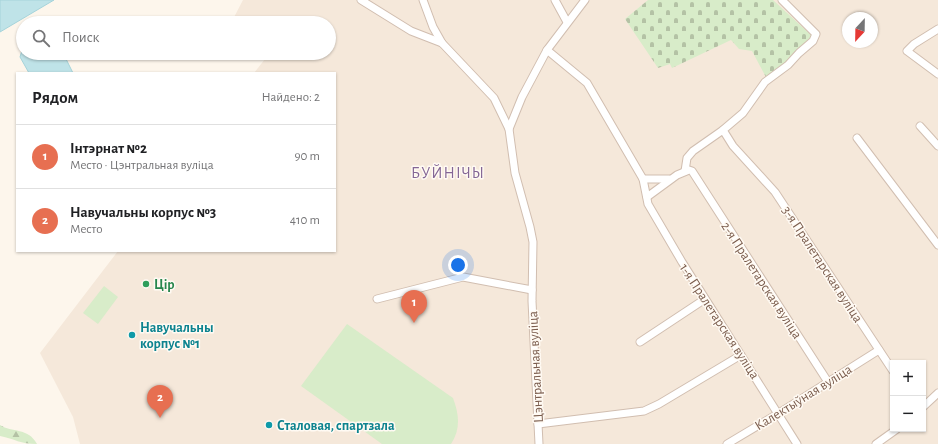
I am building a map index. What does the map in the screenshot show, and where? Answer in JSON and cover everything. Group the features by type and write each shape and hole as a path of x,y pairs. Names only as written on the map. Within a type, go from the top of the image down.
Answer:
{"street":[{"path":"361,0 411,31 442,43"},
{"path":"424,0 433,27 442,43 494,98 510,128"},
{"path":"555,0 567,22"},
{"name":"Цэнтральная вуліца","path":"539,444 532,290 532,242 530,227 515,173 510,128 522,97 547,50 585,0"},
{"path":"547,50 569,69 585,79 643,179 647,197 685,171 686,158 743,113 765,82 788,66 813,40 816,34 782,0"},
{"path":"938,29 914,44 906,51 938,74"},
{"path":"920,126 938,146"},
{"name":"3-я Пралетарская вуліца","path":"723,130 747,162 775,192 890,366"},
{"path":"857,138 938,245"},
{"name":"2-я Пралетарская вуліца","path":"685,171 692,171 697,178 828,382"},
{"path":"643,179 663,180 673,178"},
{"name":"1-я Пралетарская вуліца","path":"647,197 648,204 705,299 797,444"},
{"path":"377,299 463,277 532,290"},
{"path":"640,342 705,299"},
{"name":"Калектыўная вуліца","path":"727,444 779,414 879,350"},
{"path":"538,424 644,411 659,404 741,355"},
{"path":"926,404 938,393"},
{"path":"876,444 893,432"}],"shaded area":[{"path":"243,0 938,0 938,444 80,444 73,417 40,353 117,252 336,252 336,72 255,72 264,60 336,60 336,16 235,16"}],"green space":[{"path":"648,0 773,0 812,36 784,67 767,79 752,51 739,49 731,40 672,68 670,64 658,68 625,19"},
{"path":"104,286 118,297 98,324 83,313"},
{"path":"347,324 453,398 457,410 458,427 451,444 382,444 301,386"},
{"path":"0,425 29,435 37,444 31,444 0,436"}],"water":[{"path":"0,0 54,0 27,16 16,16 16,23 0,32"},
{"path":"22,60 66,60 72,72 28,72"}],"place":[{"name":"Цір","path":"146,284"},
{"name":"Інтэрнат №2","path":"414,323"},
{"name":"Навучальны корпус №1","path":"132,335"},
{"name":"Навучальны корпус №3","path":"160,418"},
{"name":"Сталовая, спартзала","path":"269,425"}],"district":[{"name":"БУЙНІЧЫ","path":"448,172"}]}
